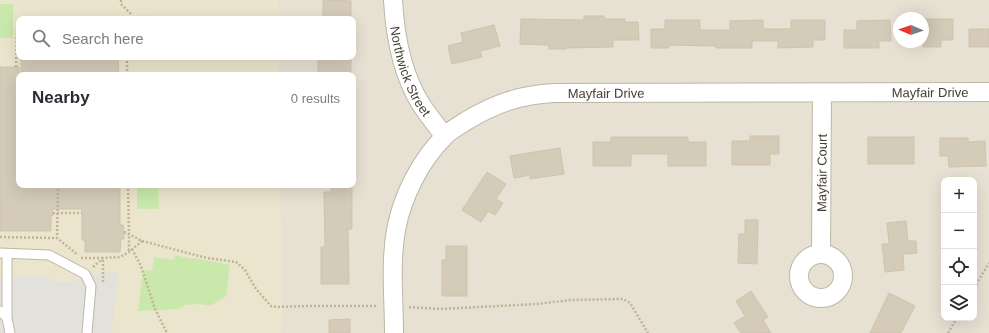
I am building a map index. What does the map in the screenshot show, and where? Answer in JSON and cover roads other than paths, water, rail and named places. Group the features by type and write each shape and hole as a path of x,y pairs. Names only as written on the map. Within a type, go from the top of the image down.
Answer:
{"street":[{"name":"Northwick Street","path":"393,0 398,44 405,70 422,105 444,136"},
{"name":"Mayfair Drive","path":"394,333 393,257 396,230 403,203 414,179 444,136 495,105 514,98 541,94 989,92"},
{"name":"Mayfair Court","path":"821,254 822,93"}],"lane":[{"path":"10,333 3,315 4,254 49,255 85,274 90,286 87,333"}]}
